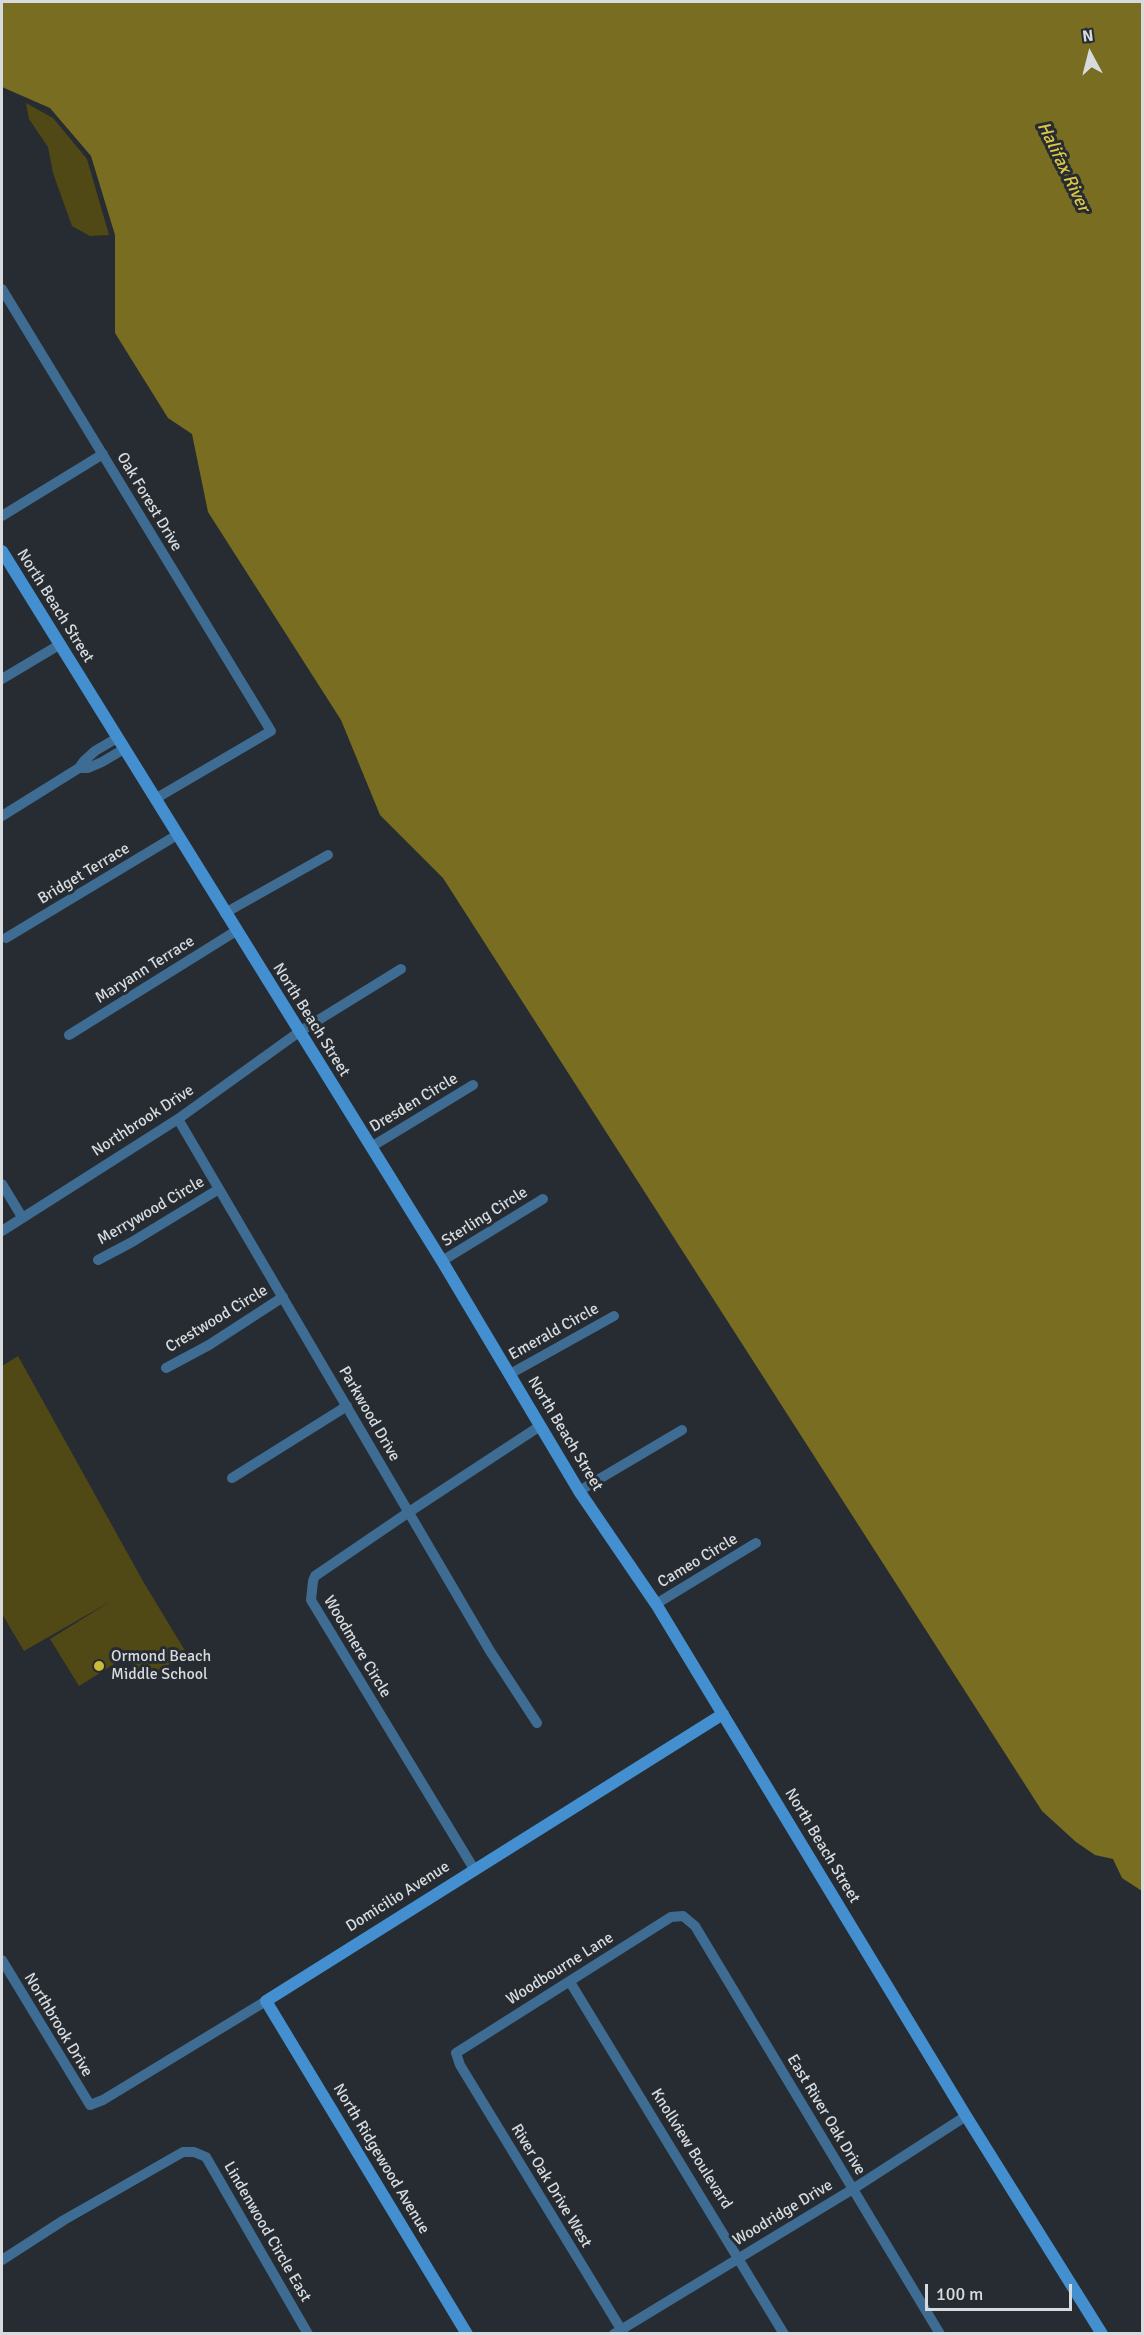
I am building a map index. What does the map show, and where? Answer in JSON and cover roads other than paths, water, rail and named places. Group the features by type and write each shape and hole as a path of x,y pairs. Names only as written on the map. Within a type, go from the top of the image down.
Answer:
{"street":[{"name":"Oak Forest Drive","path":"2,289 271,731 155,799"},
{"path":"2,516 103,454"},
{"name":"North Beach Street","path":"2,550 298,1032 442,1261 579,1491 656,1604 966,2116 1102,2334"},
{"path":"2,679 59,645"},
{"path":"2,816 79,768 95,751 117,738"},
{"path":"79,768 88,768 124,749"},
{"name":"Bridget Terrace","path":"6,938 177,835"},
{"path":"225,913 328,855"},
{"name":"Maryann Terrace","path":"69,1035 236,931"},
{"name":"Northbrook Drive","path":"2,1231 178,1119 298,1032 401,969"},
{"name":"Dresden Circle","path":"371,1147 473,1085"},
{"name":"Parkwood Drive","path":"178,1119 490,1650 537,1723"},
{"path":"2,1184 22,1217"},
{"name":"Merrywood Circle","path":"98,1260 219,1189"},
{"name":"Sterling Circle","path":"442,1261 543,1199"},
{"name":"Crestwood Circle","path":"166,1368 209,1345 283,1297"},
{"name":"Emerald Circle","path":"510,1374 614,1316"},
{"path":"232,1478 347,1406"},
{"name":"Woodmere Circle","path":"474,1869 311,1600 313,1581 315,1576 540,1426"},
{"path":"579,1491 682,1430"},
{"name":"Cameo Circle","path":"656,1604 756,1543"},
{"name":"Domicilio Avenue","path":"90,2105 104,2100 266,2001 723,1714"},
{"name":"Woodbourne Lane","path":"456,2053 671,1917 683,1916"},
{"name":"East River Oak Drive","path":"683,1916 695,1926 940,2334"},
{"name":"Northbrook Drive","path":"2,1960 90,2105"},
{"name":"Knollview Boulevard","path":"570,1982 784,2334"},
{"name":"North Ridgewood Avenue","path":"266,2001 467,2334"},
{"name":"River Oak Drive West","path":"456,2053 460,2065 619,2332"},
{"name":"Woodridge Drive","path":"619,2332 853,2189 966,2116"},
{"name":"Lindenwood Circle East","path":"2,2260 64,2220 183,2152 194,2152 206,2157 308,2334"}],"water":[{"name":"Halifax River","path":"2,2 1142,2 1142,1891 1122,1878 1113,1859 1095,1855 1076,1842 1042,1811 443,878 380,815 341,720 208,512 192,434 168,418 115,333 115,235 91,156 50,108 2,87"}],"place":[{"name":"Ormond Beach Middle School","path":"99,1666"}]}
